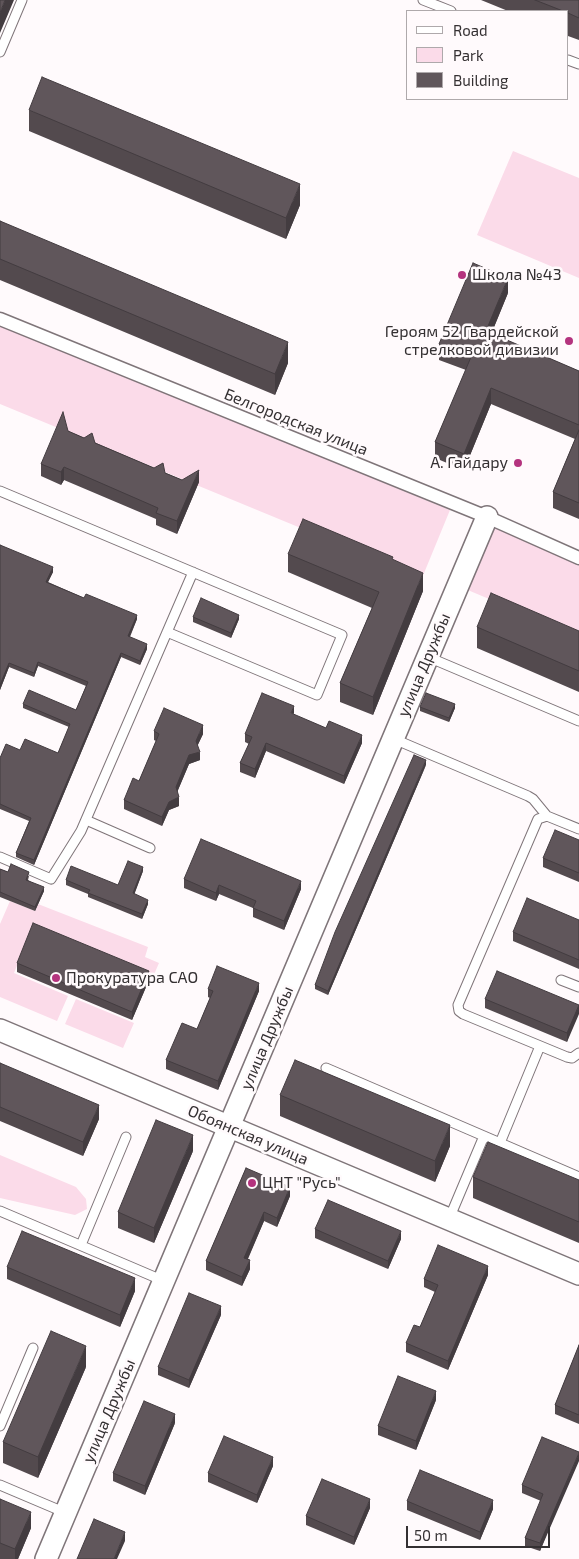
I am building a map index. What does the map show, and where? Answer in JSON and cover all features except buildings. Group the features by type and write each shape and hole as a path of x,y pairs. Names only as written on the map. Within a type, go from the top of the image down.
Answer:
{"street":[{"name":"Белгородская улица","path":"0,319 486,517 579,558"},
{"name":"улица Дружбы","path":"46,1559 486,517"},
{"name":"Обоянская улица","path":"0,1030 579,1274"}],"lane":[{"path":"0,52 22,0"},
{"path":"423,0 448,10"},
{"path":"0,492 342,635 317,695 167,632"},
{"path":"0,857 51,879 86,820 193,572"},
{"path":"428,657 579,721"},
{"path":"393,738 528,796 533,799 547,816 579,829"},
{"path":"547,816 541,817 537,822 458,1005 463,1014 570,1058 575,1057 579,1052"},
{"path":"86,820 150,848"},
{"path":"561,980 579,987"},
{"path":"500,1143 540,1046"},
{"path":"326,1068 579,1177"},
{"path":"449,1219 484,1136"},
{"path":"80,1245 126,1137"},
{"path":"0,1211 165,1281"},
{"path":"0,1426 33,1348"},
{"path":"0,1485 66,1513"}],"green space":[{"path":"513,151 579,178 579,278 477,235"},
{"path":"0,324 450,510 422,578 0,404"},
{"path":"493,515 579,551 579,637 463,588"},
{"path":"10,901 35,911 38,904 148,947 145,957 159,963 152,979 32,929 14,973 68,996 57,1021 0,997 0,924"},
{"path":"76,999 134,1023 123,1048 65,1024"},
{"path":"0,1155 76,1187 86,1199 87,1209 75,1215 0,1198"}],"place":[{"name":"Школа №43","path":"462,275"},
{"name":"Героям 52 Гвардейской стрелковой дивизии","path":"569,341"},
{"name":"А. Гайдару","path":"518,463"},
{"name":"Прокуратура САО","path":"56,978"},
{"name":"ЦНТ \"Русь\"","path":"252,1183"}]}
